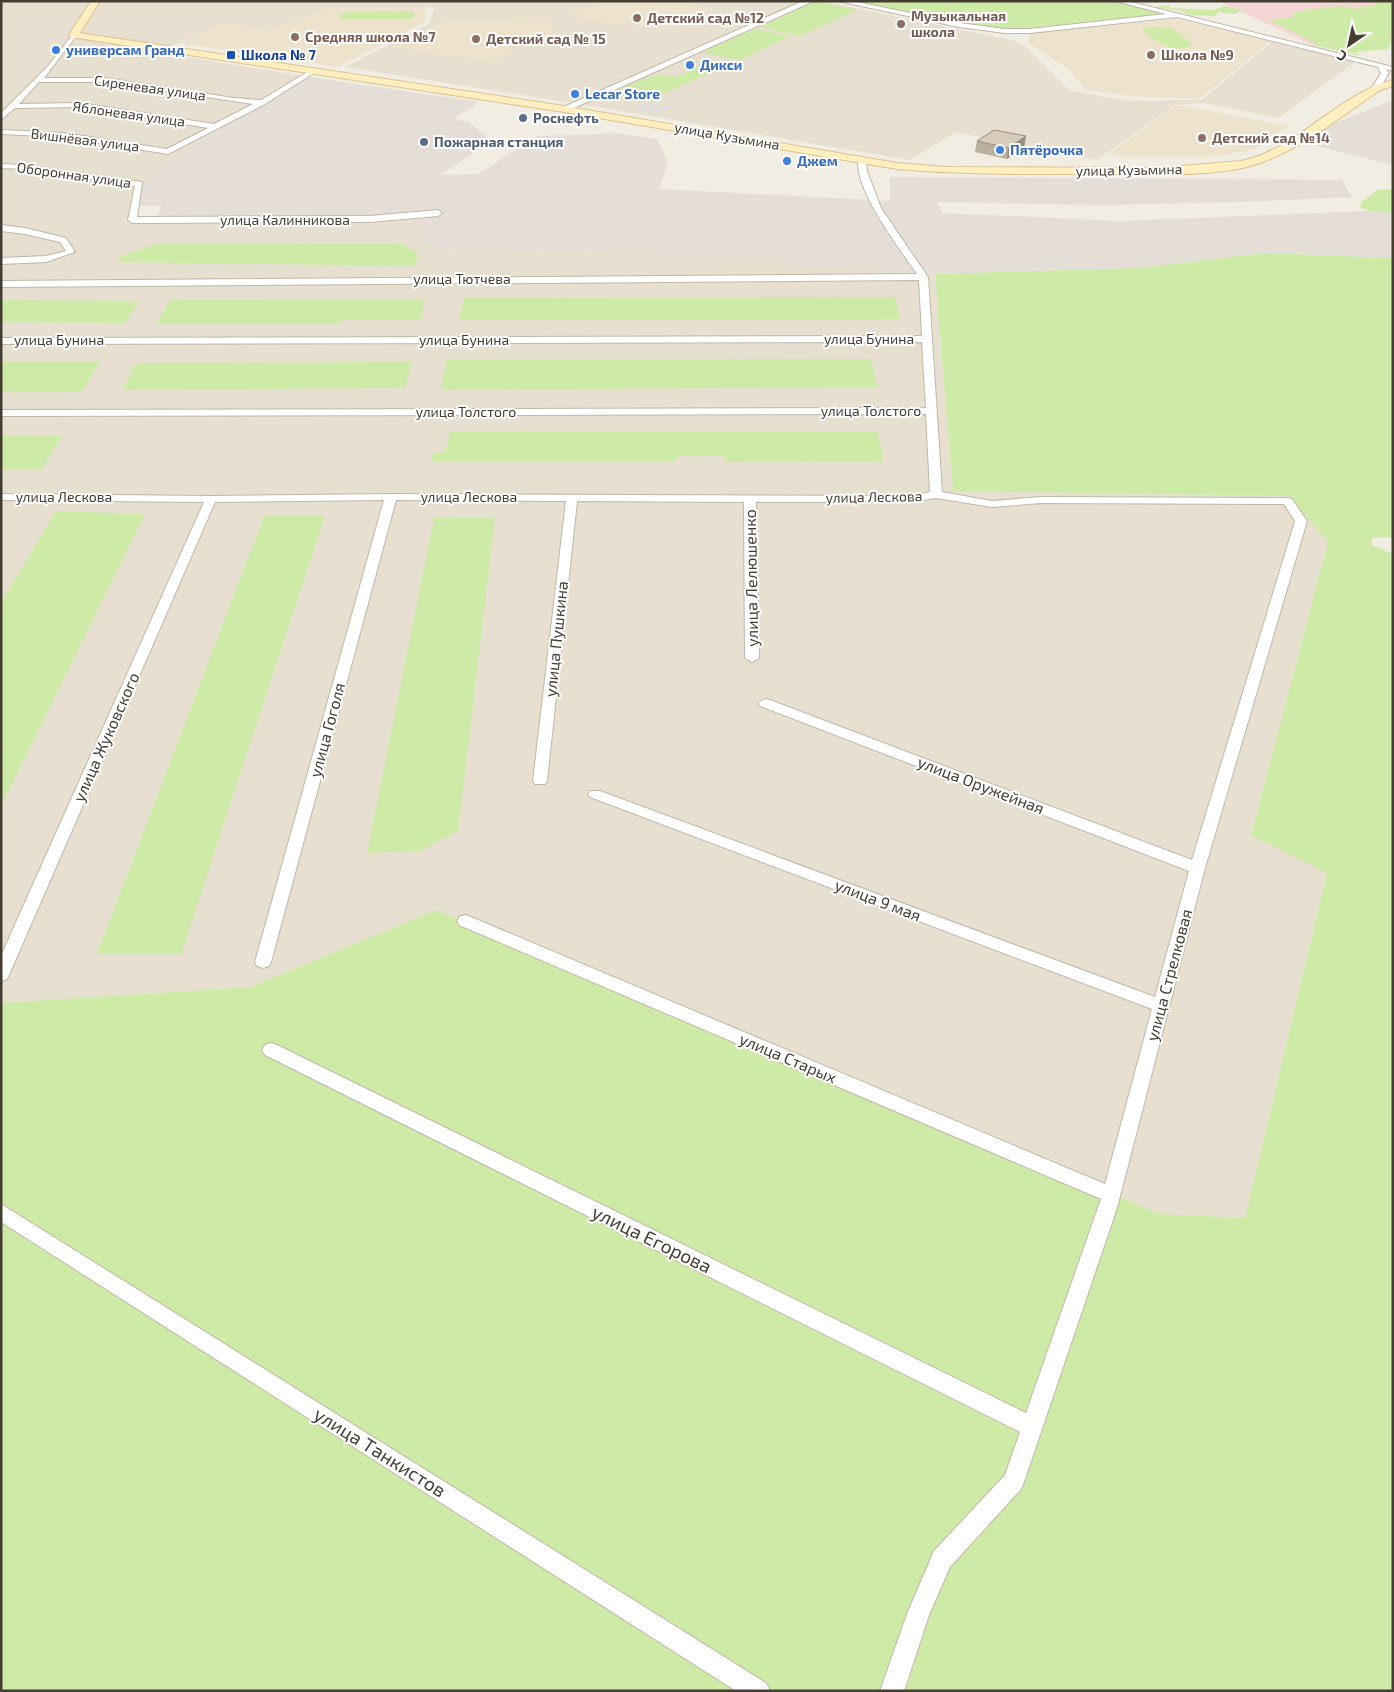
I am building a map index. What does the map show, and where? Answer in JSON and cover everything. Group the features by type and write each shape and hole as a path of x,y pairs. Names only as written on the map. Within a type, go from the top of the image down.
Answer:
{"main road":[{"path":"74,35 96,1"},
{"name":"улица Кузьмина","path":"74,35 564,109 862,160 914,168 946,170 1157,171 1224,167 1256,161 1281,151 1376,88 1393,83"}],"street":[{"path":"564,109 810,1"},
{"path":"841,1 959,25 1005,31 1030,31 1177,15"},
{"path":"1118,1 1393,69"},
{"path":"1,118 50,67 74,35"},
{"path":"1376,88 1384,73 1381,66"},
{"path":"216,127 313,71"},
{"name":"Сиреневая улица","path":"37,80 105,80 234,100 262,102"},
{"name":"Яблоневая улица","path":"13,106 80,105 216,127"},
{"name":"Вишнёвая улица","path":"1,132 64,135 168,152 216,127"},
{"path":"862,160 863,171 877,208 923,277 936,495"},
{"name":"Оборонная улица","path":"1,166 139,184 132,220"},
{"name":"улица Калинникова","path":"132,220 370,219 438,213"},
{"path":"1,228 25,231 63,240 70,252 46,259 1,260"},
{"name":"улица Тютчева","path":"1,284 923,277"},
{"name":"улица Бунина","path":"1,340 926,339"},
{"name":"улица Толстого","path":"1,413 931,411"},
{"name":"улица Лескова","path":"1,497 211,499 392,497 910,499 936,495 992,504 1041,500 1271,500 1288,502 1302,520"},
{"name":"улица Гоголя","path":"263,962 392,497"},
{"name":"улица Пушкина","path":"540,781 572,498"},
{"name":"улица Лелюшенко","path":"750,498 752,658"},
{"name":"улица Жуковского","path":"1,975 211,499"},
{"name":"улица Стрелковая","path":"892,1691 918,1614 942,1559 1013,1482 1111,1195 1197,868 1302,520"},
{"name":"улица Оружейная","path":"765,703 1197,868"},
{"name":"улица 9 мая","path":"595,794 1161,1006"},
{"name":"улица Старых","path":"465,921 1111,1195"},
{"name":"улица Егорова","path":"271,1050 1032,1427"},
{"name":"улица Танкистов","path":"1,1212 758,1691"}],"shaded area":[{"path":"1,1 820,1 1012,40 1025,46 1069,90 1127,101 1202,100 1272,42 1355,62 1278,118 1205,103 1175,105 1097,160 956,132 910,160 586,105 345,67 429,24 435,7 327,9 270,31 223,24 156,52 309,77 266,104 200,139 184,153 136,186 127,223 365,222 421,219 442,252 464,247 771,258 802,265 935,274 953,491 1289,496 1328,542 1251,835 1327,872 1245,1218 1160,1214 436,910 251,987 1,1003"},
{"name":"Детский сад №12","path":"601,1 682,1 714,8 662,30 565,16"},
{"path":"1219,1 1393,1 1393,41 1330,48 1310,44"},
{"name":"Средняя школа №7","path":"426,7 423,23 338,67 179,43 223,24 270,31 327,9"},
{"name":"Детский сад № 15","path":"551,18 553,36 533,45 522,42 504,49 515,52 492,62 391,47 446,20"},
{"name":"Школа №9","path":"1176,19 1271,41 1199,99 1131,96 1086,90 1067,68 1027,42 1031,33"},
{"path":"309,77 479,102 453,119 469,122 491,141 440,175 478,174 537,136 605,134 608,132 657,139 668,162 659,189 890,201 890,177 1342,180 1352,197 1242,202 1099,205 937,202 942,213 1121,221 1369,211 1393,213 1393,258 1265,253 1139,268 935,274 802,265 771,258 464,247 442,252 415,233 420,219 365,222 154,223 162,206 131,206 136,186 184,153 200,139 266,104"},
{"path":"1393,100 1393,165 1318,146 1313,139 1326,127"},
{"path":"649,102 670,108 656,114 634,109"},
{"name":"Детский сад №14","path":"1175,106 1185,106 1288,126 1256,149 1211,157 1126,157 1109,154"}],"green space":[{"path":"817,1 857,10 800,36 759,27"},
{"path":"846,1 1113,1 1168,14 1009,30 978,27"},
{"path":"1373,1 1393,1 1393,36 1349,42 1315,43 1269,20 1293,17 1295,12 1334,7 1356,8 1374,15 1360,9 1360,7 1375,5"},
{"path":"1171,6 1169,8 1213,10 1225,6 1241,10 1235,14 1218,12 1216,16 1189,15 1182,11 1154,7"},
{"path":"409,11 415,13 411,19 340,19 341,14 348,12"},
{"path":"1144,28 1171,28 1193,44 1186,47 1172,48 1159,42 1142,30"},
{"path":"752,30 790,36 740,60 705,53 705,51"},
{"path":"1393,37 1393,44 1387,45 1390,47 1388,49 1356,52 1359,55 1313,45"},
{"path":"706,63 724,66 650,100 615,92 638,81 662,74 676,77"},
{"path":"1379,189 1393,190 1393,213 1369,211 1360,207 1361,202"},
{"path":"159,243 404,244 419,255 414,266 116,262 121,256"},
{"path":"1265,253 1393,258 1393,538 1372,538 1372,545 1393,554 1393,1691 1,1691 1,1003 251,987 436,910 1160,1214 1245,1218 1327,873 1251,835 1328,542 1289,496 953,491 935,274 1139,268"},
{"path":"895,297 900,319 459,320 464,298"},
{"path":"425,299 420,320 342,320 340,324 156,324 170,300"},
{"path":"1,300 139,301 125,323 122,323 1,322"},
{"path":"871,359 877,387 440,390 447,360"},
{"path":"1,362 100,362 82,391 1,392"},
{"path":"412,362 405,388 122,390 136,363"},
{"path":"450,432 878,432 883,461 725,462 724,456 677,456 676,461 431,461 433,453 445,452"},
{"path":"1,436 62,436 42,469 1,469"},
{"path":"56,511 145,514 1,806 1,603"},
{"path":"264,516 325,516 181,954 97,954"},
{"path":"495,517 458,831 420,851 367,853 434,518"}],"building":[{"path":"994,130 1026,136 1008,148 977,141"}],"place":[{"name":"Детский сад №12","path":"637,18"},
{"name":"Музыкальная школа","path":"901,24"},
{"name":"Средняя школа №7","path":"295,37"},
{"name":"Детский сад № 15","path":"476,39"},
{"name":"универсам Гранд","path":"56,50"},
{"name":"Школа № 7","path":"231,55"},
{"name":"Школа №9","path":"1151,55"},
{"name":"Дикси","path":"690,65"},
{"name":"Lecar Store","path":"575,94"},
{"name":"Роснефть","path":"523,118"},
{"name":"Детский сад №14","path":"1202,138"},
{"name":"Пожарная станция","path":"424,142"},
{"name":"Пятёрочка","path":"1000,150"},
{"name":"Джем","path":"787,161"}]}
